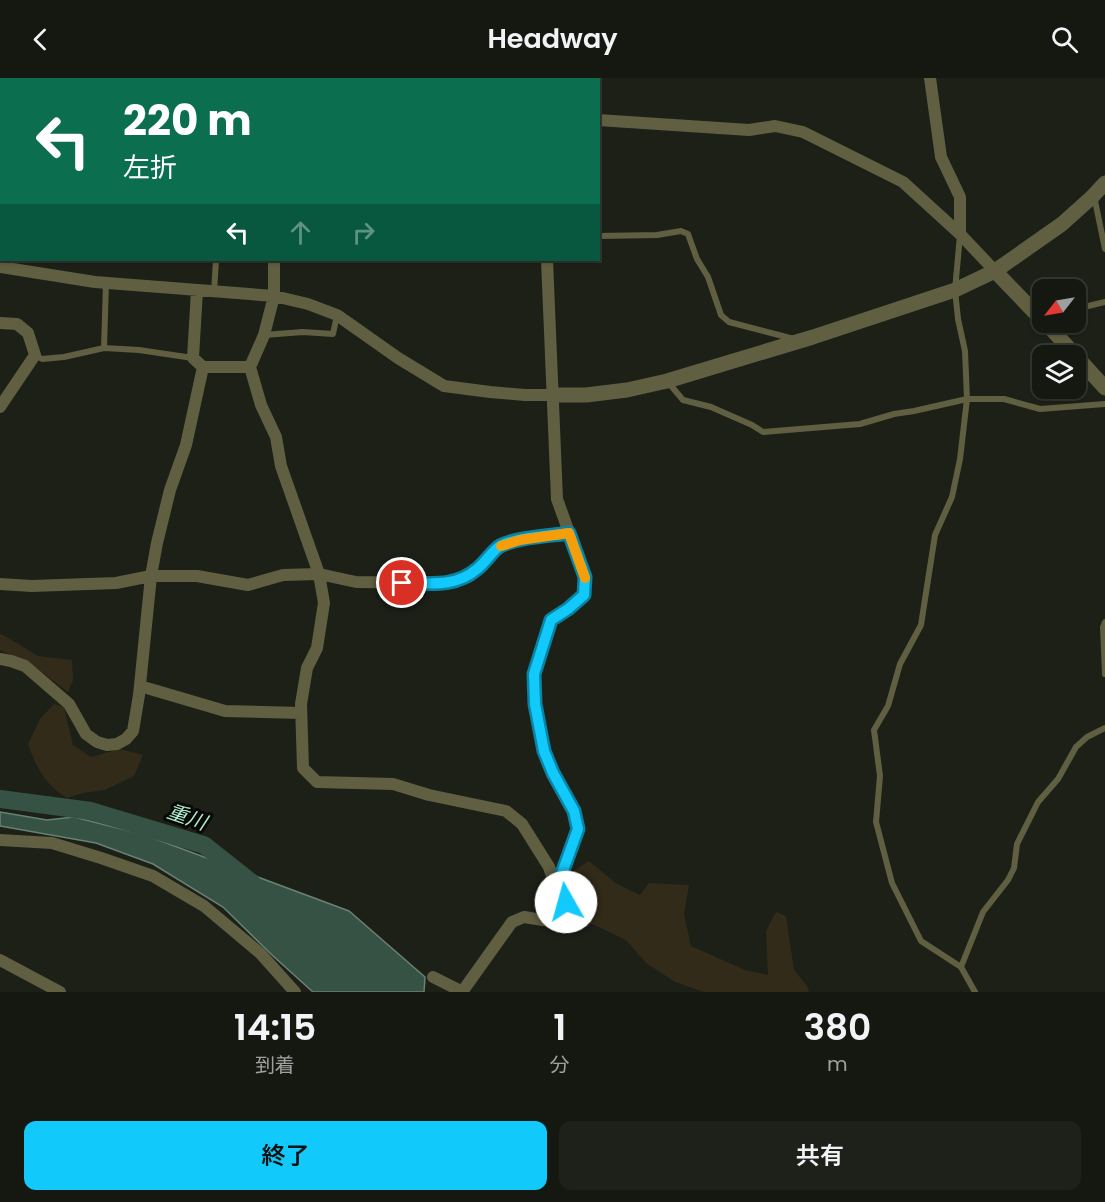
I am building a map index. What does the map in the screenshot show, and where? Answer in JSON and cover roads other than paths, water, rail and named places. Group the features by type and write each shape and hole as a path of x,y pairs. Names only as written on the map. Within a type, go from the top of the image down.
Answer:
{"street":[{"path":"930,78 941,157 960,197 960,234"},
{"path":"600,120 749,130 775,126 803,132 903,182 960,234 1032,307"},
{"path":"0,267 106,283 274,296 308,304 337,315 398,358 444,386 525,395 586,395 627,390 667,381 800,341 955,290 995,271 1062,224 1105,183"},
{"path":"273,261 274,296 264,335 250,367 261,405 276,437 281,466 319,574 324,603 317,648 307,668 301,704 303,768 317,782 393,784 429,795 506,811 522,824 549,867 564,909"},
{"path":"433,977 462,992 512,922 524,917 552,920 561,914 566,902 561,876 578,829 574,811 544,751 535,704 534,674 551,620 584,595 585,577 557,499 547,261"},
{"path":"196,290 193,358 203,367 250,367"},
{"path":"0,323 17,324 28,333 35,355 0,407"},
{"path":"1056,333 1105,388"},
{"path":"0,659 25,666 69,704 86,734 97,742 107,745 117,744 126,740 134,731 151,576 157,543 170,490 186,445 203,367"},
{"path":"0,584 32,586 116,583 151,576 197,576 248,585 283,575 319,574 356,582 447,583 468,577 499,547 520,540 569,533"},
{"path":"140,686 225,711 301,713"},
{"path":"0,840 52,843 153,876 204,906 260,953 295,992"},
{"path":"0,960 60,992"}],"lane":[{"path":"1094,195 1105,249"},
{"path":"600,236 657,235 681,231 688,234 697,259 708,277 721,315 729,322 800,341"},
{"path":"960,234 955,290 965,351 967,399 958,468 952,497 935,535 921,625 900,664 888,706 874,730 880,776 876,822 892,883 921,941 961,967 975,992"},
{"path":"214,292 216,261"},
{"path":"104,348 106,283"},
{"path":"1086,307 1105,302"},
{"path":"264,335 303,332 333,334 337,315"},
{"path":"35,355 42,359 64,357 104,348 139,350 193,358"},
{"path":"667,381 683,400 711,407 763,432 860,424 894,414 967,399 1004,399 1040,409 1105,404"},
{"path":"1105,622 1103,627 1105,674"},
{"path":"961,967 983,912 1008,880 1014,868 1017,844 1038,802 1058,779 1076,747 1087,737 1105,728"}],"waterway":[{"name":"重川","path":"0,799 91,811 204,845 252,883"}]}
